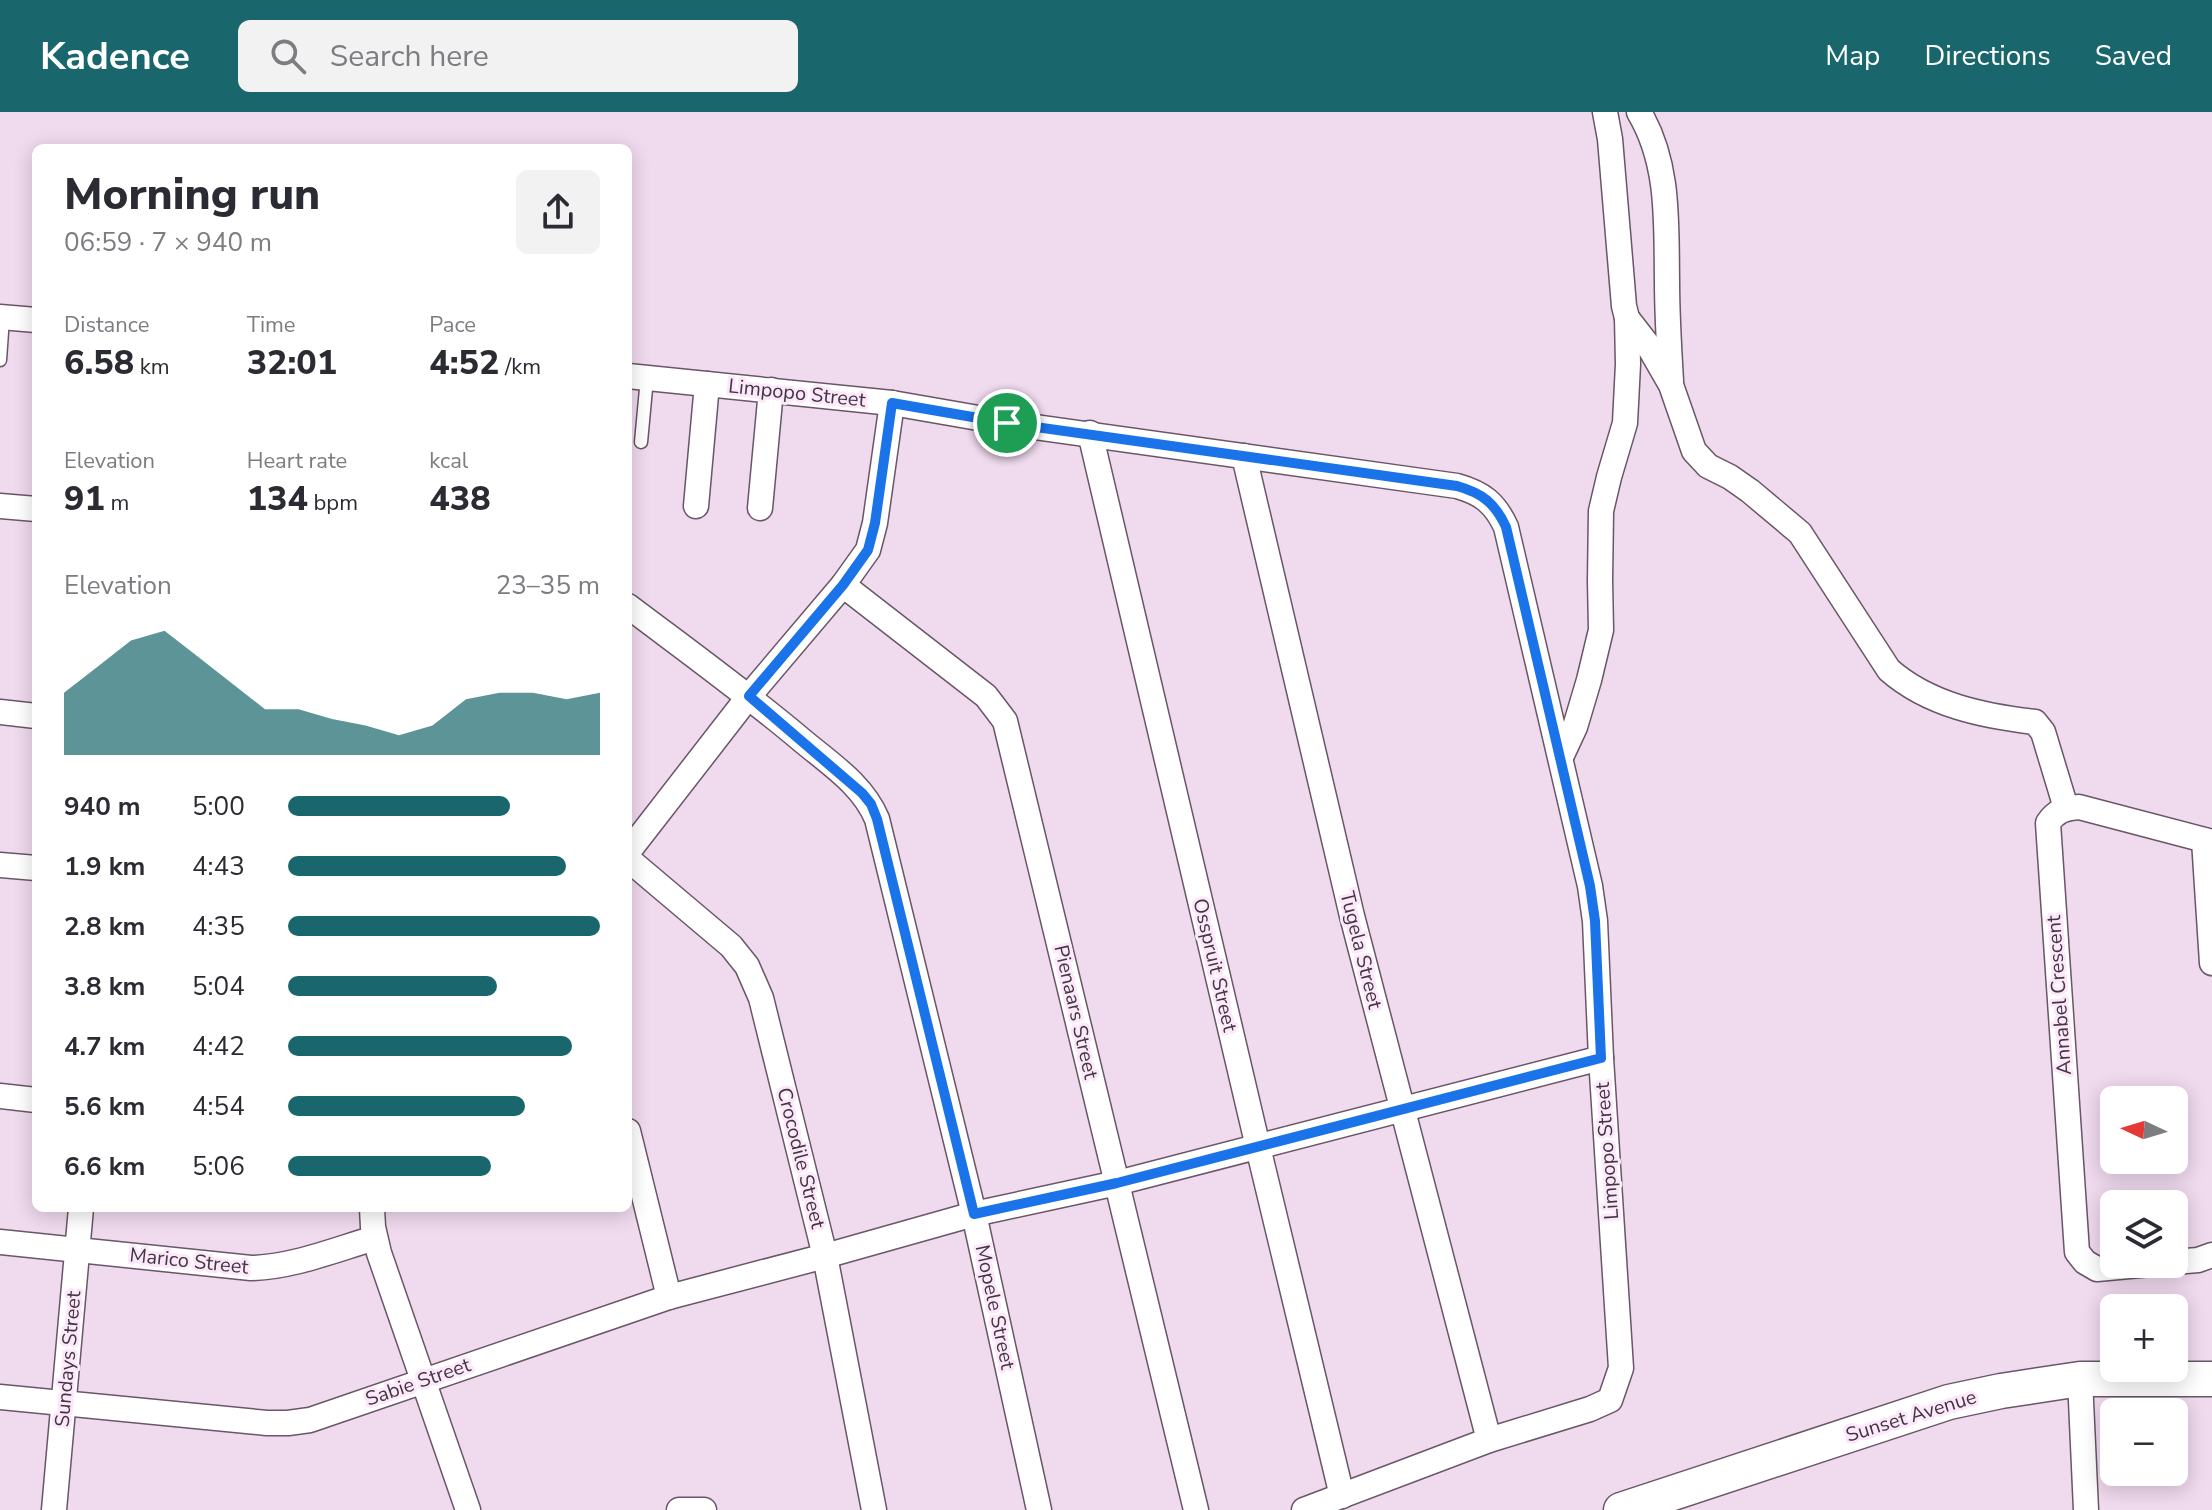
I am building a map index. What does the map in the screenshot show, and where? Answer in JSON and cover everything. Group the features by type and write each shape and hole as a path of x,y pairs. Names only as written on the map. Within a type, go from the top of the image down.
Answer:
{"street":[{"path":"1561,757 1579,715 1601,630 1601,511 1625,423 1627,318 1605,112"},
{"path":"1617,112 1652,139"},
{"path":"1639,112 1658,151 1667,204 1671,385"},
{"path":"2,318 32,320"},
{"path":"1627,318 1648,345 1671,385 1694,451 1708,466 1750,491 1800,533 1889,670 1913,689 1936,700 2001,717 2035,722 2043,732 2066,808 2079,807 2208,841 2212,963"},
{"name":"Limpopo Street","path":"638,377 892,403 1007,423 1457,486 1489,500 1499,512 1506,527 1593,904 1621,1368 1610,1400 1590,1409 1489,1440 1304,1510"},
{"path":"696,506 707,384"},
{"path":"760,508 771,390"},
{"path":"632,847 868,550 873,536 892,403"},
{"name":"Osspruit Street","path":"1090,433 1342,1496"},
{"name":"Tugela Street","path":"1244,456 1352,916 1489,1440"},
{"path":"0,506 32,509"},
{"name":"Pienaars Street","path":"843,585 986,696 1005,721 1196,1510"},
{"name":"Mopele Street","path":"632,609 749,696 849,779 874,812 974,1214 1039,1510"},
{"path":"0,712 32,716"},
{"name":"Annabel Crescent","path":"2066,808 2054,814 2048,823 2077,1252 2085,1262 2100,1269"},
{"name":"Crocodile Street","path":"632,862 731,946 754,979 825,1256 874,1510"},
{"path":"0,865 32,868"},
{"name":"Sabie Street","path":"0,1397 267,1423 310,1420 669,1297 974,1214 1117,1183 1601,1058"},
{"path":"0,1096 32,1100"},
{"path":"632,1147 669,1297"},
{"name":"Sundays Street","path":"54,1510 81,1212"},
{"path":"372,1212 375,1238 468,1510"},
{"name":"Marico Street","path":"0,1242 263,1268 375,1238"},
{"path":"2188,1261 2212,1255"},
{"path":"2080,1379 2086,1510"},
{"name":"Sunset Avenue","path":"1621,1510 1949,1402 2080,1379 2212,1379"},
{"path":"679,1510 704,1510"}],"lane":[{"path":"0,360 2,318"},
{"path":"638,377 641,442"}],"route":[{"path":"892,403 1007,423 1457,486 1489,500 1506,527 1590,886 1595,921 1601,1058 1117,1183 974,1214 871,804 849,779 749,696 843,585 868,550 873,536 892,403"}]}
